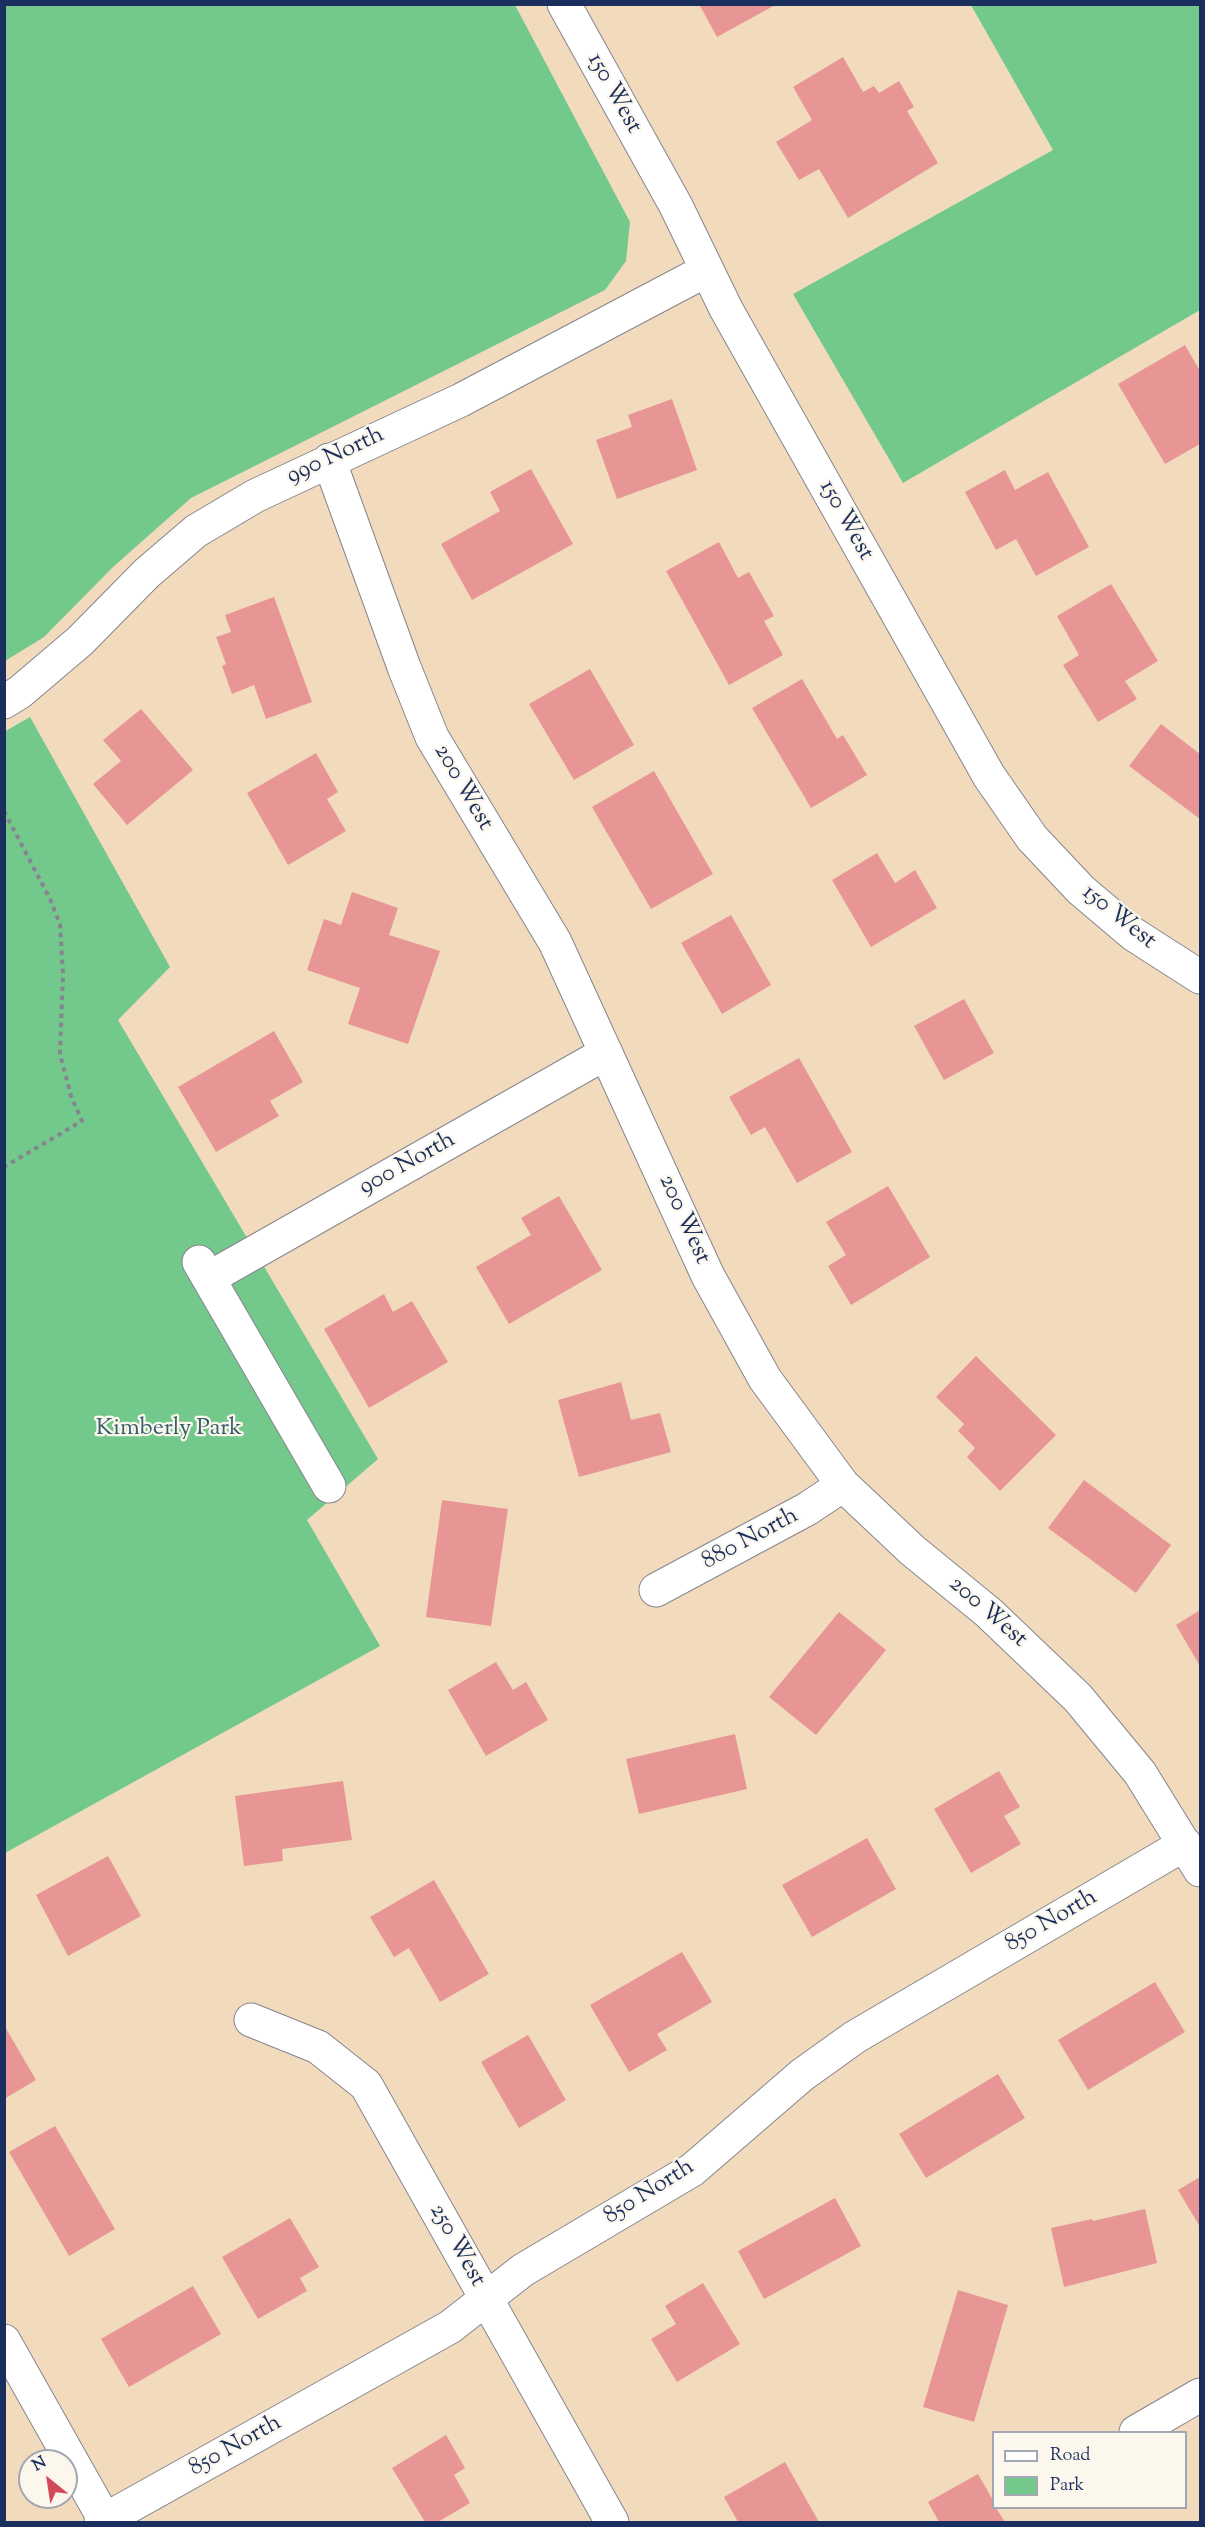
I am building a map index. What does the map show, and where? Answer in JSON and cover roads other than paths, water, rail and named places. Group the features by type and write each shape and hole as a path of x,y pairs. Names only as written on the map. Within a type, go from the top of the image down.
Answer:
{"street":[{"name":"150 West","path":"564,4 676,206 726,309 989,776 1032,838 1081,890 1133,934 1200,977"},
{"name":"990 North","path":"4,702 20,692 80,641 147,573 196,531 255,495 470,395 707,270"},
{"name":"200 West","path":"329,460 432,738 555,942 708,1276 765,1379 843,1485 912,1550 989,1613 1078,1698 1140,1773 1193,1857"},
{"name":"900 North","path":"329,1486 203,1270 606,1053"},
{"name":"880 North","path":"656,1590 807,1509 843,1485"},
{"name":"850 North","path":"104,2522 450,2327 523,2270 692,2170 802,2075 855,2037 1193,1857"},
{"name":"250 West","path":"251,2020 318,2047 366,2085 612,2523"},
{"path":"4,2341 104,2522"},
{"path":"1138,2431 1200,2395"}],"park label":[{"name":"Kimberly Park","path":"169,1430"}]}
